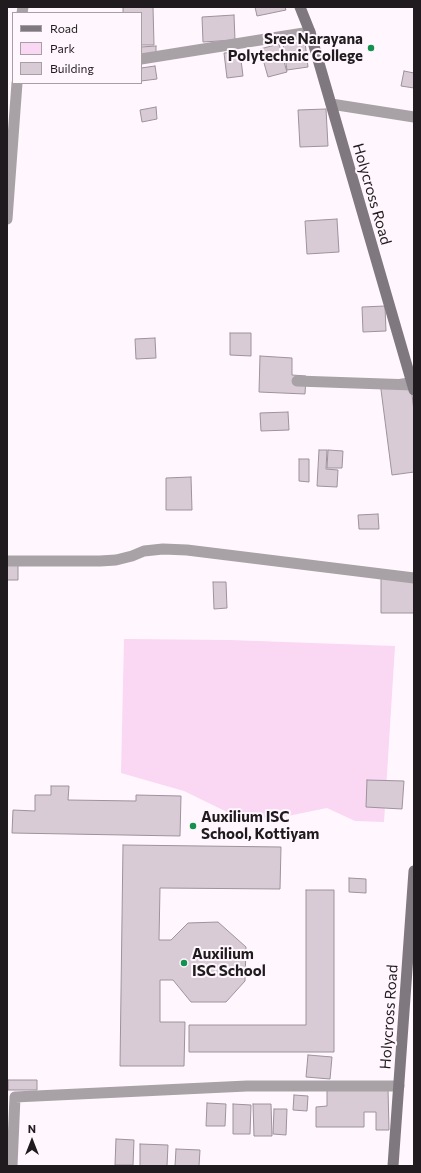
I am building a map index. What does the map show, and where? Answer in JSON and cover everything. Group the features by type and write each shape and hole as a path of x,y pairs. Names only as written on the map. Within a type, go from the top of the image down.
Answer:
{"main road":[{"name":"Holycross Road","path":"300,7 310,32 413,387"},
{"name":"Holycross Road","path":"393,1166 414,871"}],"street":[{"path":"142,59 310,32"},
{"path":"7,220 17,84"},
{"path":"331,104 414,117"},
{"path":"297,381 413,387"},
{"path":"7,561 116,560 144,551 163,548 414,578"},
{"path":"12,1166 15,1097 246,1086 399,1086"}],"green space":[{"path":"124,639 230,640 395,646 384,822 355,821 327,808 273,819 227,812 184,791 121,773"}],"building":[{"path":"123,7 153,7 154,45 142,45 142,12 123,12"},
{"path":"255,7 285,7 286,10 257,16"},
{"path":"234,15 235,40 203,42 202,17"},
{"path":"305,42 308,67 287,70 283,44"},
{"path":"279,44 287,72 268,77 260,49"},
{"path":"156,46 156,56 142,56 142,47"},
{"path":"240,52 243,76 227,78 224,53"},
{"path":"155,66 157,79 142,81 142,68"},
{"path":"404,71 414,73 414,88 401,86"},
{"path":"156,107 157,119 142,122 140,110"},
{"path":"326,109 328,146 300,147 298,110"},
{"path":"337,219 339,252 307,254 305,221"},
{"path":"385,306 386,331 363,332 362,307"},
{"path":"230,333 251,333 251,356 230,355"},
{"path":"155,338 156,358 136,359 135,339"},
{"path":"260,356 292,358 292,375 306,376 305,394 259,392"},
{"path":"410,378 414,411 414,472 392,475 380,382"},
{"path":"288,412 289,430 261,431 260,413"},
{"path":"319,450 327,450 326,469 338,470 337,487 317,486"},
{"path":"328,450 343,451 342,468 327,468"},
{"path":"299,459 309,459 309,482 299,481"},
{"path":"191,477 192,510 166,510 166,478"},
{"path":"378,514 379,529 359,529 358,515"},
{"path":"7,560 18,560 18,580 7,580"},
{"path":"381,576 414,577 414,613 381,613"},
{"path":"213,582 226,582 227,608 214,609"},
{"path":"367,780 404,781 402,809 366,807"},
{"path":"51,786 69,786 68,800 136,801 136,795 181,796 180,836 12,833 13,810 35,811 35,795 51,795"},
{"name":"Auxilium ISC School","path":"123,845 281,847 280,889 160,888 159,940 171,940 188,923 218,922 246,947 245,981 226,1002 191,1002 173,980 160,980 160,1022 185,1022 184,1066 120,1066"},
{"path":"349,878 366,879 366,893 349,892"},
{"path":"306,890 334,890 334,1052 189,1052 189,1025 306,1025"},
{"path":"308,1055 332,1057 330,1079 306,1077"},
{"path":"8,1080 37,1080 37,1090 8,1090"},
{"path":"388,1089 389,1130 376,1130 376,1112 364,1112 364,1127 316,1127 316,1107 327,1106 327,1090"},
{"path":"294,1095 308,1096 307,1111 293,1110"},
{"path":"207,1103 226,1104 225,1126 206,1126"},
{"path":"233,1104 251,1105 250,1134 233,1134"},
{"path":"253,1104 271,1104 272,1136 254,1136"},
{"path":"274,1109 287,1109 286,1135 273,1134"},
{"path":"116,1139 134,1140 133,1165 115,1165"},
{"path":"140,1144 168,1145 167,1166 140,1166"},
{"path":"176,1149 200,1150 199,1166 175,1166"}],"place":[{"name":"Sree Narayana Polytechnic College","path":"371,48"},
{"name":"Auxilium ISC School, Kottiyam","path":"193,826"},
{"name":"Auxilium ISC School","path":"184,963"}]}
